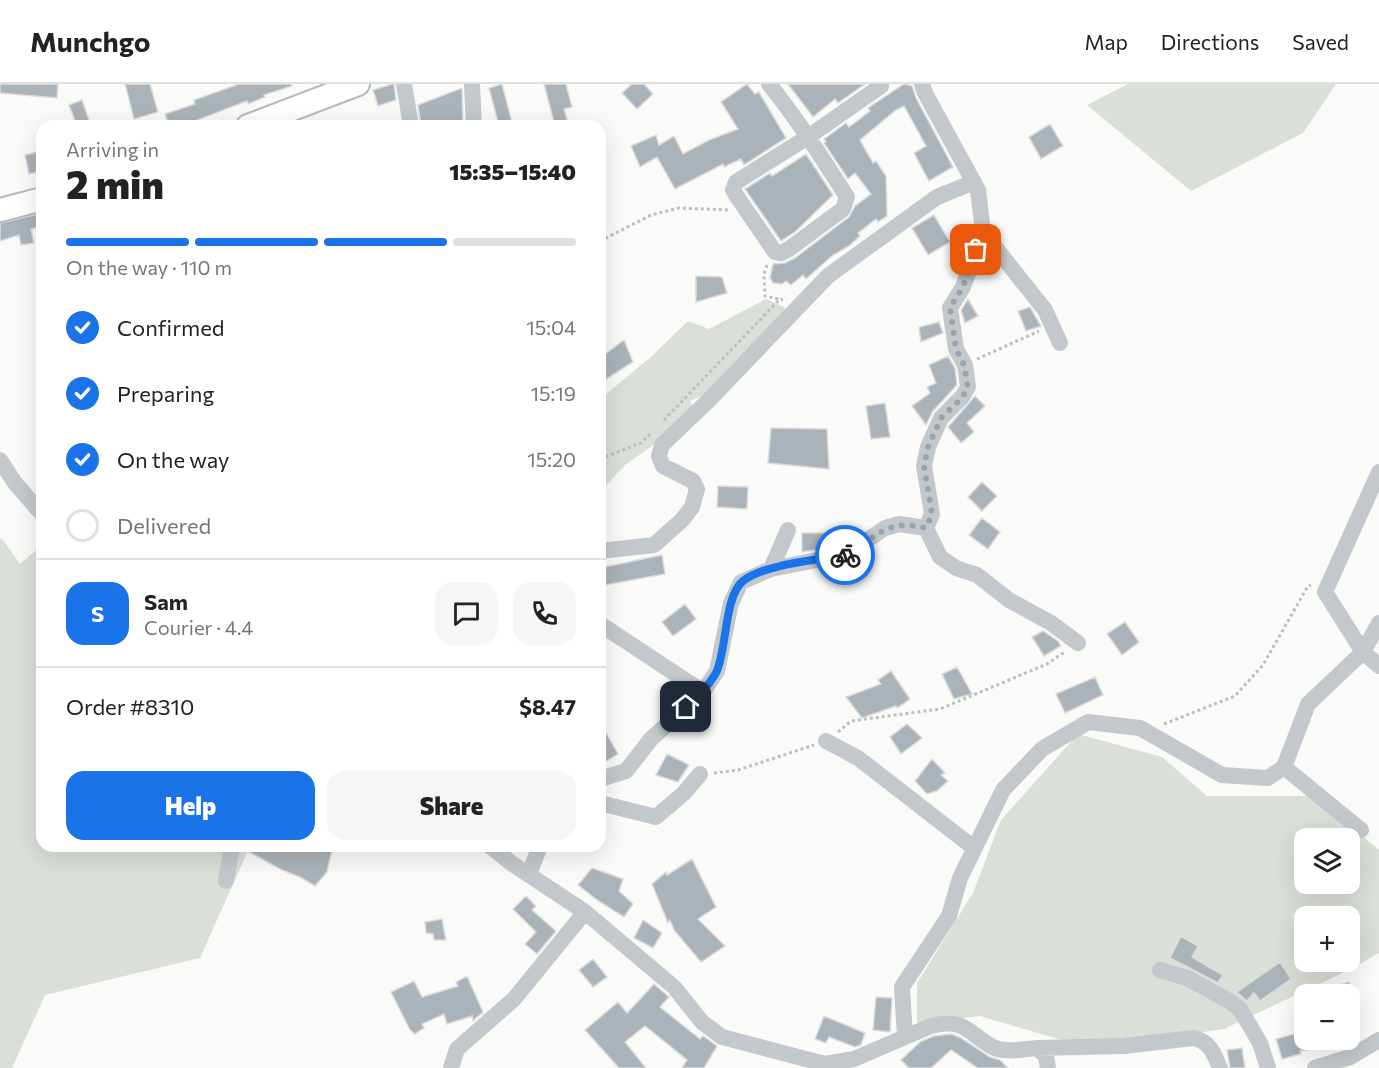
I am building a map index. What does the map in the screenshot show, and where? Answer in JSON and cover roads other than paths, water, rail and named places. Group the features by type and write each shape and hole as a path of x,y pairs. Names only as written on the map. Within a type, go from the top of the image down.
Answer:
{"main road":[{"path":"264,120 358,84"},
{"path":"0,210 36,201"}],"street":[{"path":"404,84 410,120"},
{"path":"472,84 474,120"},
{"path":"769,84 791,111 808,137 847,197 843,209 781,254 775,252 733,190 736,182 808,137 881,86 879,84"},
{"path":"922,84 978,190 983,232 963,287 950,308 956,349 964,365 968,387 962,398 941,418 928,447 924,466 932,514 926,528 940,557 956,568 977,575 1009,600 1051,623 1078,643"},
{"path":"606,551 654,545 682,520 692,507 697,489 693,481 663,466 659,456 662,445 709,400 828,276 937,197 974,182"},
{"path":"983,232 1045,310 1060,343"},
{"path":"0,460 15,483 36,507"},
{"path":"1379,472 1325,592 1364,652 1379,666"},
{"path":"606,777 626,771 651,739 703,692 717,671 731,603 741,582 771,569 847,554 885,528 899,524 926,528"},
{"path":"771,569 788,530"},
{"path":"905,1037 902,987 949,916 960,878 1004,790 1042,749 1088,722 1145,731 1222,776 1268,778 1284,767 1308,704 1364,652 1379,623"},
{"path":"606,628 703,692"},
{"path":"826,741 858,758 975,848"},
{"path":"1284,767 1361,830"},
{"path":"606,804 656,817 684,793 700,774"},
{"path":"226,881 231,852"},
{"path":"499,852 585,912 674,987 702,1022 722,1036 825,1064 854,1059 942,1023 958,1024 996,1048 1008,1051 1124,1046 1193,1038 1200,1039 1211,1048 1220,1068"},
{"path":"530,874 538,852"},
{"path":"451,1068 457,1049 514,999 585,912"},
{"path":"1160,970 1186,978 1240,1009 1260,1043 1268,1068"},
{"path":"1315,1068 1350,1057 1379,1040"},
{"path":"1037,1048 1046,1056 1048,1068"}]}
